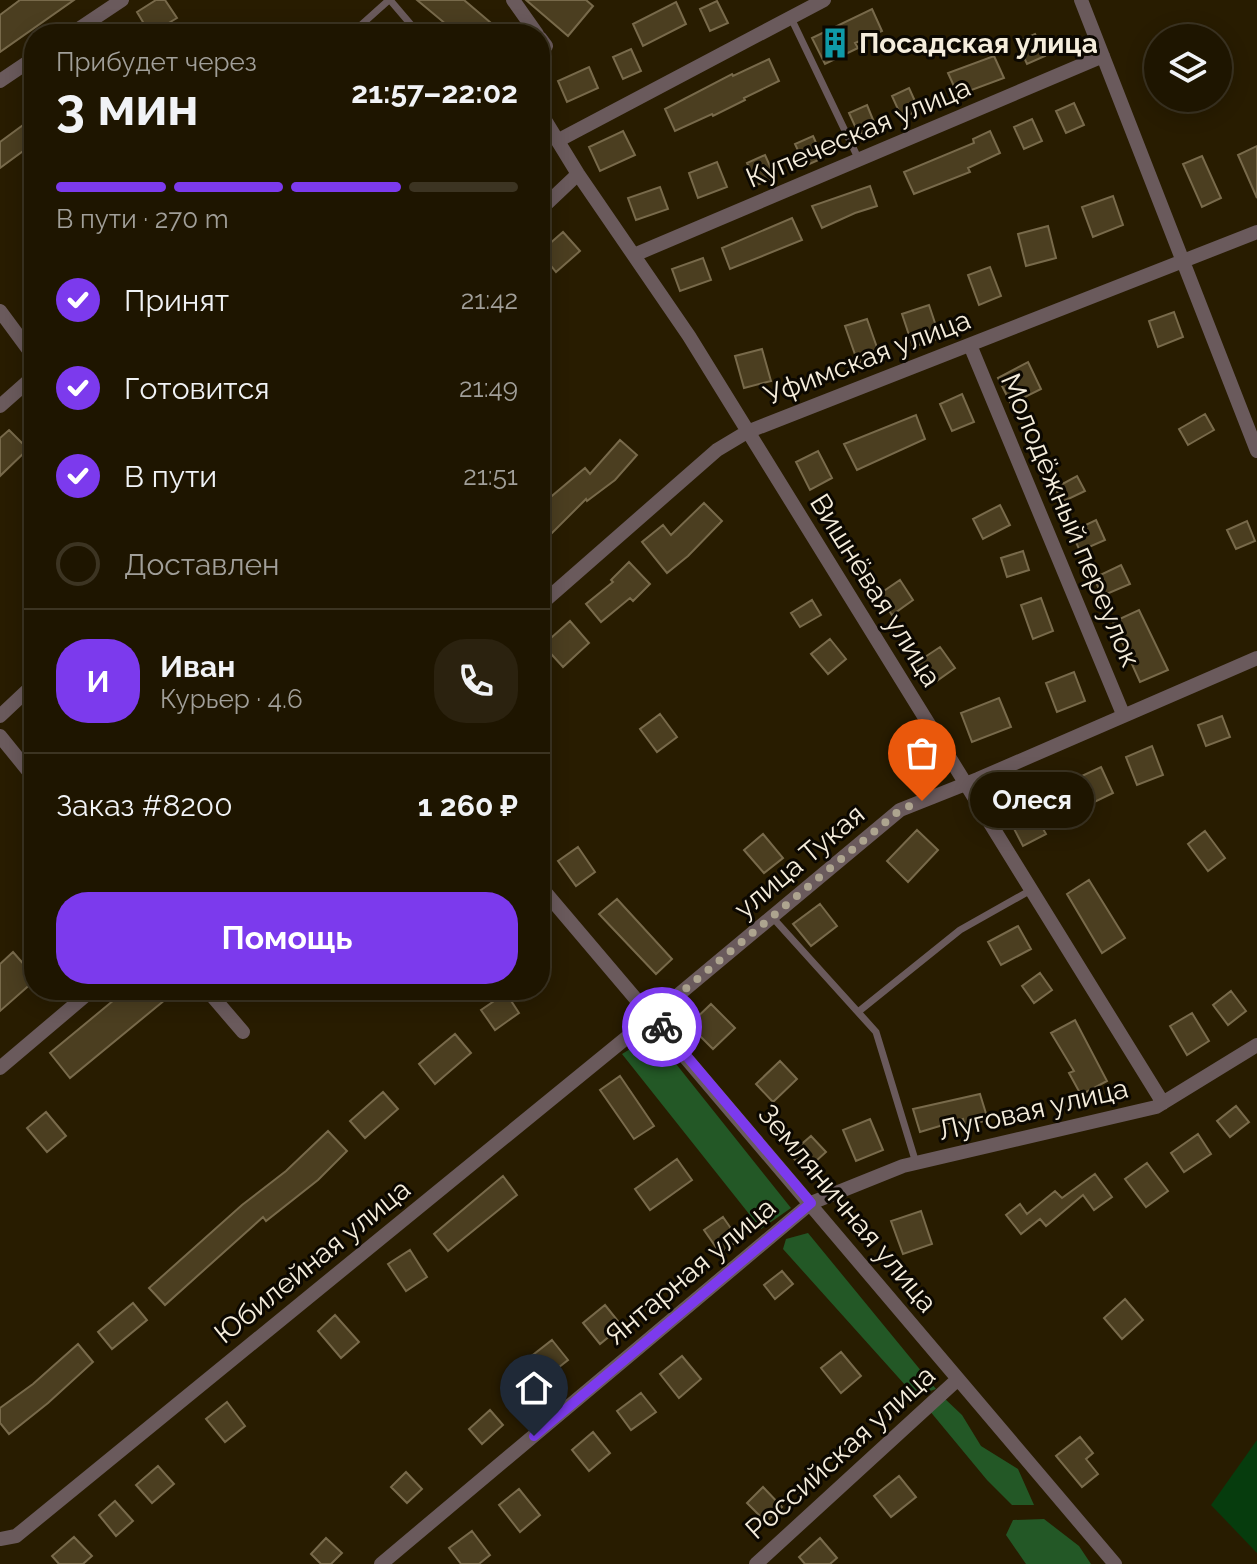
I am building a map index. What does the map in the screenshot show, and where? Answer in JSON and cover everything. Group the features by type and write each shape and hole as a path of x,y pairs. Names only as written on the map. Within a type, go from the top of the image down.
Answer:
{"street":[{"path":"86,24 122,0"},
{"path":"513,0 530,24"},
{"path":"559,140 824,0"},
{"path":"1081,0 1257,451"},
{"name":"Купеческая улица","path":"634,255 1103,56"},
{"path":"0,81 24,65"},
{"name":"Вишнёвая улица","path":"550,127 578,174 689,336 1163,1103"},
{"path":"550,201 578,174"},
{"name":"Уфимская улица","path":"550,596 717,450 747,432 1257,232"},
{"path":"0,311 24,343"},
{"name":"Молодёжный переулок","path":"970,345 1123,714"},
{"path":"0,406 24,385"},
{"name":"улица Тукая","path":"653,1016 900,810 1257,658"},
{"path":"0,716 24,693"},
{"path":"0,736 24,766"},
{"name":"Земляничная улица","path":"550,898 1115,1564"},
{"path":"0,1068 80,1000"},
{"path":"216,1000 243,1032"},
{"name":"Юбилейная улица","path":"0,1539 16,1536 653,1016"},
{"name":"Луговая улица","path":"811,1203 916,1163 1156,1107 1257,1045"},
{"name":"Янтарная улица","path":"381,1564 811,1203"},
{"name":"Российская улица","path":"756,1564 958,1379"}],"lane":[{"path":"362,24 390,0 410,24"},
{"path":"791,18 859,160"},
{"path":"858,1012 960,930 1031,890"},
{"path":"773,918 876,1032 916,1163"}],"green space":[{"path":"653,1035 791,1208 761,1229 622,1054"},
{"path":"808,1233 936,1389 915,1396 783,1249 786,1239"},
{"path":"943,1397 962,1415 981,1446 1018,1469 1034,1505 1012,1505 987,1480 929,1410"},
{"path":"1257,1440 1257,1553 1211,1505"},
{"path":"1044,1519 1079,1546 1091,1564 1026,1564 1006,1535 1013,1520"}],"building":[{"path":"20,0 74,0 40,24 24,24 24,35 0,52 0,15"},
{"path":"156,0 165,0 177,18 167,24 144,24 137,12"},
{"path":"417,0 464,0 492,24 446,24"},
{"path":"526,0 586,0 593,6 568,36"},
{"path":"717,1 728,23 710,31 700,9"},
{"path":"676,2 686,24 643,46 633,24"},
{"name":"Посадская улица","path":"872,9 882,31 855,43 858,48 825,64 812,38"},
{"path":"1035,34 1045,56 1027,64 1017,42"},
{"path":"631,49 641,71 623,79 613,57"},
{"path":"994,56 1004,78 958,95 948,73"},
{"path":"769,59 779,81 713,116 675,131 665,109 732,74"},
{"path":"589,67 598,88 567,102 558,81"},
{"path":"909,88 919,110 902,118 892,96"},
{"path":"1074,103 1084,125 1066,133 1056,111"},
{"path":"867,105 876,127 859,135 849,113"},
{"path":"1032,119 1042,141 1024,149 1014,127"},
{"path":"24,124 24,150 0,168 0,142"},
{"path":"623,131 635,155 600,171 589,147"},
{"path":"990,131 1000,153 968,168 970,172 914,194 904,172 974,143 973,139"},
{"path":"813,136 823,158 805,166 795,144"},
{"path":"1257,146 1257,198 1238,155"},
{"path":"765,155 775,177 757,185 747,163"},
{"path":"1202,156 1221,198 1202,207 1183,164"},
{"path":"717,162 727,187 698,198 689,173"},
{"path":"870,186 877,206 822,228 812,206"},
{"path":"660,187 668,209 636,220 628,198"},
{"path":"1113,196 1123,225 1093,237 1082,207"},
{"path":"792,218 802,240 730,269 722,248"},
{"path":"1048,226 1056,258 1026,266 1018,234"},
{"path":"563,232 580,251 556,272 550,264 550,243"},
{"path":"703,258 711,280 680,291 672,269"},
{"path":"990,267 1001,296 979,305 968,275"},
{"path":"929,305 940,338 913,347 902,314"},
{"path":"1174,312 1183,337 1158,347 1149,321"},
{"path":"867,319 880,356 858,363 845,326"},
{"path":"762,349 771,381 744,388 735,356"},
{"path":"1028,362 1041,389 1011,404 998,378"},
{"path":"962,394 974,422 952,431 940,404"},
{"path":"1205,414 1214,430 1188,445 1179,429"},
{"path":"916,415 925,439 857,470 844,444"},
{"path":"9,430 24,445 24,453 0,476 0,438"},
{"path":"620,440 637,455 615,480 586,499 550,535 550,498 585,468 590,474"},
{"path":"818,451 832,478 810,490 796,462"},
{"path":"1077,476 1085,491 1062,502 1055,488"},
{"path":"704,503 722,521 667,573 642,542 663,525 671,535"},
{"path":"1000,505 1010,525 983,539 973,519"},
{"path":"1096,520 1105,540 1080,551 1071,532"},
{"path":"1247,521 1255,541 1236,549 1227,530"},
{"path":"1023,551 1029,570 1007,577 1001,558"},
{"path":"629,562 650,584 633,601 630,598 601,622 586,604 613,582 611,580"},
{"path":"1121,565 1130,584 1102,596 1094,578"},
{"path":"900,580 913,600 892,615 878,595"},
{"path":"1041,598 1053,631 1033,639 1021,605"},
{"path":"812,600 821,615 800,627 791,613"},
{"path":"1139,610 1168,670 1140,682 1113,622"},
{"path":"570,621 589,643 563,667 550,653 550,639"},
{"path":"830,639 846,659 828,674 811,654"},
{"path":"940,647 955,668 931,685 916,663"},
{"path":"1074,672 1085,701 1057,712 1046,683"},
{"path":"999,698 1011,727 972,742 961,713"},
{"path":"660,714 677,737 657,752 640,729"},
{"path":"1222,716 1230,737 1206,746 1198,725"},
{"path":"1152,746 1163,775 1137,785 1126,757"},
{"path":"1101,767 1113,793 1084,807 1071,781"},
{"path":"1032,809 1046,834 1023,846 1010,821"},
{"path":"917,830 938,850 908,882 887,861"},
{"path":"1205,831 1225,858 1208,871 1188,844"},
{"path":"763,834 783,858 764,873 744,850"},
{"path":"578,847 595,872 576,886 558,861"},
{"path":"1089,880 1125,938 1102,953 1067,894"},
{"path":"617,899 672,959 656,974 599,914"},
{"path":"820,904 837,926 811,946 793,924"},
{"path":"1018,926 1031,949 1001,965 988,942"},
{"path":"13,952 24,965 24,990 0,1011 0,964"},
{"path":"1040,973 1052,990 1034,1003 1022,986"},
{"path":"1231,991 1246,1011 1228,1025 1213,1005"},
{"path":"114,1000 165,1000 70,1078 50,1053"},
{"path":"496,1000 511,1000 519,1013 495,1030 481,1010"},
{"path":"711,1004 735,1028 713,1049 689,1025"},
{"path":"1192,1013 1209,1041 1187,1055 1170,1026"},
{"path":"1075,1020 1107,1081 1081,1095 1069,1073 1074,1071 1051,1033"},
{"path":"455,1034 471,1053 435,1084 419,1064"},
{"path":"780,1061 797,1079 773,1102 756,1084"},
{"path":"620,1076 654,1126 634,1139 600,1090"},
{"path":"383,1092 398,1109 365,1138 350,1121"},
{"path":"980,1094 988,1120 965,1126 963,1119 920,1132 913,1109"},
{"path":"1236,1106 1249,1122 1230,1137 1217,1121"},
{"path":"46,1112 66,1136 47,1152 27,1128"},
{"path":"870,1119 883,1150 856,1161 843,1130"},
{"path":"328,1131 347,1151 318,1180 266,1221 263,1217 165,1305 149,1288"},
{"path":"1198,1134 1211,1154 1184,1172 1171,1153"},
{"path":"811,1136 826,1152 805,1171 790,1154"},
{"path":"677,1159 692,1180 650,1210 635,1189"},
{"path":"1147,1163 1168,1191 1146,1207 1125,1179"},
{"path":"1095,1174 1112,1197 1094,1210 1083,1195 1046,1226 1040,1219 1021,1234 1006,1215 1020,1204 1027,1214 1055,1191 1062,1198"},
{"path":"503,1176 517,1195 448,1251 434,1234"},
{"path":"921,1211 932,1244 903,1254 891,1221"},
{"path":"723,1217 739,1240 720,1253 704,1230"},
{"path":"410,1250 427,1277 406,1291 388,1264"},
{"path":"782,1271 793,1284 775,1299 764,1285"},
{"path":"1125,1299 1143,1320 1122,1339 1104,1318"},
{"path":"133,1303 147,1320 112,1349 98,1332"},
{"path":"605,1305 622,1326 600,1344 583,1323"},
{"path":"335,1315 359,1342 341,1358 318,1331"},
{"path":"552,1340 568,1360 545,1378 529,1358"},
{"path":"78,1344 93,1362 9,1434 0,1423 0,1408"},
{"path":"841,1352 861,1376 841,1393 821,1368"},
{"path":"682,1356 701,1379 679,1398 660,1374"},
{"path":"641,1393 656,1412 631,1430 617,1411"},
{"path":"227,1402 245,1426 225,1442 206,1419"},
{"path":"490,1410 503,1425 482,1444 469,1429"},
{"path":"593,1432 610,1453 589,1471 572,1450"},
{"path":"1080,1437 1093,1453 1086,1459 1098,1474 1082,1487 1056,1456"},
{"path":"158,1466 174,1484 152,1503 136,1485"},
{"path":"406,1472 422,1489 407,1503 391,1487"},
{"path":"899,1476 916,1497 891,1517 874,1496"},
{"path":"763,1487 782,1507 766,1522 747,1503"},
{"path":"519,1489 540,1515 520,1532 499,1505"},
{"path":"115,1501 133,1521 116,1536 99,1515"},
{"path":"472,1531 490,1555 479,1564 461,1564 449,1548"},
{"path":"74,1537 92,1556 83,1564 59,1564 52,1556"},
{"path":"326,1538 342,1553 331,1564 321,1564 311,1554"},
{"path":"820,1538 837,1558 830,1564 805,1564 799,1557"}],"way so far":[{"path":"662,1027 653,1016 900,810 922,801"}],"place":[{"name":"Посадская улица","path":"835,43"},
{"name":"Олеся","path":"922,801"}],"route":[{"path":"534,1436 811,1203 662,1027"}]}
